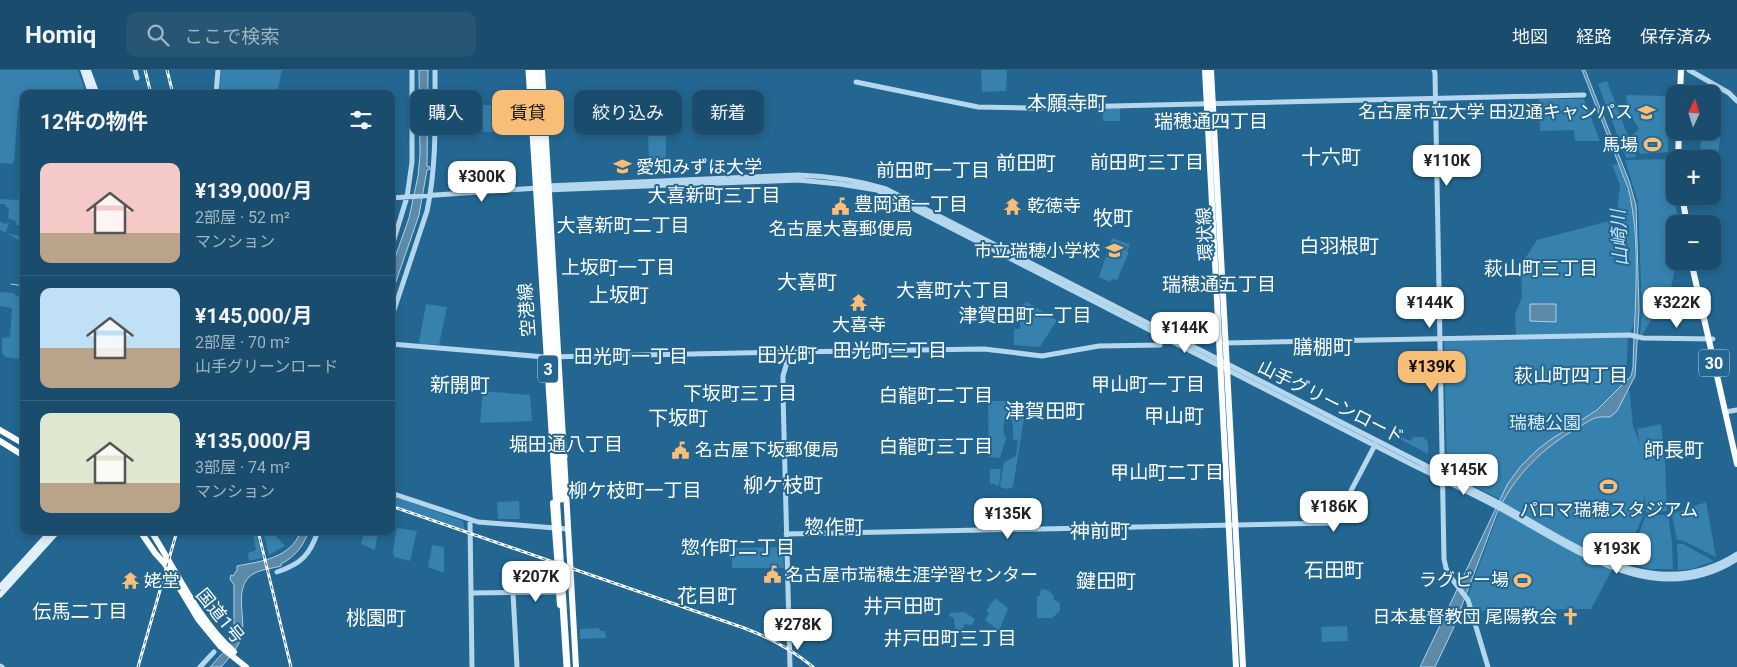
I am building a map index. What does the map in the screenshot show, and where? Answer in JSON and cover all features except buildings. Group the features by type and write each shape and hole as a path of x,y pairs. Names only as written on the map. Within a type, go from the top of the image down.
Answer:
{"highway":[{"name":"3","path":"528,70 566,667"},
{"path":"534,171 535,70"},
{"name":"3","path":"535,70 548,249 571,667"},
{"path":"548,249 546,277 557,449 564,456"},
{"path":"0,430 20,442"},
{"path":"0,441 20,454"},
{"name":"国道1号","path":"143,535 165,564 198,619 246,667"},
{"name":"国道1号","path":"153,535 203,616 225,647 253,667"}],"main road":[{"path":"83,70 90,90"},
{"path":"88,70 96,90"},
{"name":"空港線","path":"528,70 554,526 566,667"},
{"name":"空港線","path":"542,70 576,667"},
{"name":"環状線","path":"1205,70 1210,104 1225,343 1224,365"},
{"name":"環状線","path":"1211,70 1210,104 1233,525 1243,667"},
{"path":"1682,85 1683,70"},
{"name":"30","path":"1693,270 1711,339"},
{"name":"30","path":"1697,270 1737,464"},
{"name":"30","path":"1727,411 1737,447"},
{"name":"環状線","path":"1233,525 1236,667"},
{"path":"0,587 47,535"},
{"path":"0,595 54,535"}],"street":[{"path":"135,70 137,78"},
{"path":"216,90 218,70"},
{"path":"395,237 409,197 412,154 412,70"},
{"path":"395,307 426,212 434,168 435,70"},
{"path":"1434,70 1446,568 1449,575 1467,598 1488,667"},
{"path":"1689,70 1716,85 1737,101"},
{"path":"856,82 978,107 1028,108 1584,95"},
{"name":"山手グリーンロード","path":"549,188 798,175 863,182 886,189 1159,328 1224,365 1375,445 1443,477"},
{"name":"山手グリーンロード","path":"395,198 535,188 798,180 868,188 887,194 1492,502 1584,551 1607,561 1647,573 1674,575 1692,573 1714,566 1737,554"},
{"path":"395,344 545,357 984,348 1042,356 1098,346 1160,345 1162,335 1159,328"},
{"path":"1225,343 1632,335 1642,338 1711,339"},
{"path":"789,667 783,376 790,352"},
{"path":"1727,411 1737,410"},
{"path":"786,534 1334,523 1375,445"},
{"path":"395,494 470,520 485,523 568,528"},
{"name":"山手グリーンロード","path":"1505,509 1576,552 1605,565 1640,576 1674,580 1692,578 1723,567 1737,559"},
{"path":"470,520 472,667"},
{"path":"277,572 293,566 305,557 312,547 316,535"},
{"path":"513,592 517,667"},
{"path":"471,593 559,592"},
{"path":"200,667 214,652"}],"green space":[{"path":"0,70 78,70 85,90 20,90 20,109 18,109 14,162 12,164 0,163"},
{"path":"221,70 282,70 278,90 219,90"},
{"path":"981,70 1007,70 1006,91 982,92"},
{"path":"1607,81 1636,157 1626,158 1598,84"},
{"path":"1626,95 1666,96 1666,140 1668,140 1668,150 1666,152 1640,154 1632,136 1639,129 1628,112"},
{"path":"1539,99 1584,99 1600,141 1575,141 1574,130 1540,131"},
{"path":"483,105 492,105 492,132 483,132"},
{"path":"1102,108 1120,108 1120,121 1103,121"},
{"path":"648,135 666,135 666,163 649,163"},
{"path":"1701,140 1720,140 1718,150 1700,150"},
{"path":"1666,159 1666,205 1675,205 1677,215 1666,215 1666,270 1675,270 1671,287 1642,335 1640,335 1642,312 1638,202 1625,160"},
{"name":"瑞穂公園","path":"1619,164 1633,207 1636,277 1634,324 1628,337 1626,378 1630,395 1633,426 1640,444 1637,429 1661,424 1665,460 1667,511 1646,513 1644,491 1644,514 1634,537 1615,564 1591,609 1471,611 1467,598 1503,501 1447,471 1444,343 1445,341 1518,340 1516,337 1515,314 1522,297 1521,268 1524,260 1537,240 1613,220 1617,213 1620,185 1612,165"},
{"path":"19,191 20,226 16,225 16,221 8,218 9,208 5,204 0,204 0,199 18,200"},
{"path":"0,221 5,224 9,222 6,233 0,230"},
{"path":"20,231 20,241 7,233 19,236"},
{"path":"1112,238 1130,244 1127,251 1129,252 1117,280 1112,279 1110,282 1099,277"},
{"path":"0,292 14,293 16,296 20,296 20,359 5,357 2,353 2,338 10,337 12,308 0,306"},
{"path":"1027,302 1057,320 1040,347 1014,345 1014,329 1020,329 1020,307"},
{"path":"426,304 447,307 439,345 419,344"},
{"path":"483,391 530,395 532,421 480,423"},
{"path":"991,401 1011,401 1017,403 1015,409 1025,412 1013,487 1007,489 1000,487 1004,462 1016,456 1018,441 1013,439 1011,419 1005,419 1003,430 1006,439 1000,458 989,457 988,403"},
{"path":"1399,428 1401,429 1401,437 1411,441 1413,437 1423,437 1428,442 1428,454 1396,437"},
{"path":"990,469 1001,469 999,486 990,483"},
{"path":"395,496 463,521 465,531 395,506"},
{"path":"519,501 520,519 498,519 497,502"},
{"path":"1706,502 1716,557 1684,541 1677,540 1672,514"},
{"path":"1646,515 1668,515 1673,569 1649,569 1620,561 1637,538"},
{"path":"398,528 417,531 410,561 394,557 396,530"},
{"path":"253,535 257,535 262,558 249,561 248,553 256,550"},
{"path":"264,535 275,535 285,546 269,555"},
{"path":"364,535 377,535 375,550 361,544"},
{"path":"1677,544 1683,544 1714,561 1692,569 1678,570"},
{"path":"432,545 444,547 444,573 428,567"},
{"path":"783,547 784,568 732,568 732,548"},
{"path":"1041,589 1048,590 1054,596 1054,600 1060,603 1060,611 1052,618 1037,618 1037,596 1040,596"},
{"path":"995,598 1008,608 999,631 985,620 989,613 986,611"},
{"path":"964,612 975,619 972,625 965,624 962,629 970,632 967,636 958,632 955,627 954,618 949,616 950,613"},
{"path":"1347,626 1348,641 1322,642 1321,627"},
{"path":"598,628 601,631 605,631 606,638 580,639 580,629"}],"shaded area":[{"path":"419,70 428,70 428,90 419,90"},
{"name":"山崎川","path":"1582,70 1585,70 1629,181 1636,205 1639,310 1635,376 1617,411 1610,417 1590,420 1553,444 1531,464 1512,486 1497,513 1453,629 1435,667 1420,667 1507,485 1520,467 1550,440 1597,410 1631,376 1633,368 1636,277 1635,231 1632,209 1628,188"},
{"path":"420,135 427,135 427,166 430,169 427,170 419,215 395,284 395,258 409,218 418,176"},
{"path":"1530,304 1556,304 1556,322 1530,321"},
{"path":"299,535 307,535 295,554 281,564 281,566 260,571 249,577 242,590 243,623 241,638 232,654 221,667 210,667 230,645 234,635 234,585 230,579 231,575 233,576 237,570 237,566 274,557 290,548"}],"waterway":[{"path":"11,284 20,285"}],"railway":[{"path":"145,70 150,90"},
{"path":"167,70 172,90"},
{"path":"395,507 744,628 780,644 813,667"},
{"path":"138,667 176,535"},
{"path":"259,535 291,667"}],"place":[{"name":"名古屋市立大学 田辺通キャンパス","path":"1647,112"},
{"name":"馬場","path":"1652,145"},
{"name":"愛知みずほ大学","path":"622,167"},
{"name":"名古屋大喜郵便局","path":"841,206"},
{"name":"乾徳寺","path":"1013,206"},
{"name":"市立瑞穂小学校","path":"1114,251"},
{"name":"大喜寺","path":"859,302"},
{"name":"名古屋下坂郵便局","path":"681,450"},
{"name":"パロマ瑞穂スタジアム","path":"1609,487"},
{"name":"名古屋市瑞穂生涯学習センター","path":"772,575"},
{"name":"ラグビー場","path":"1523,580"},
{"name":"姥堂","path":"130,581"},
{"name":"日本基督教団 尾陽教会","path":"1571,617"}],"district":[{"name":"本願寺町","path":"1067,103"},
{"name":"瑞穂通四丁目","path":"1211,121"},
{"name":"十六町","path":"1331,157"},
{"name":"前田町三丁目","path":"1147,162"},
{"name":"前田町","path":"1026,163"},
{"name":"前田町一丁目","path":"933,170"},
{"name":"大喜新町三丁目","path":"714,195"},
{"name":"豊岡通一丁目","path":"911,204"},
{"name":"牧町","path":"1113,218"},
{"name":"大喜新町二丁目","path":"623,225"},
{"name":"白羽根町","path":"1339,246"},
{"name":"上坂町一丁目","path":"618,267"},
{"name":"萩山町三丁目","path":"1541,268"},
{"name":"大喜町","path":"807,282"},
{"name":"瑞穂通五丁目","path":"1219,284"},
{"name":"大喜町六丁目","path":"953,290"},
{"name":"上坂町","path":"619,295"},
{"name":"津賀田町一丁目","path":"1025,315"},
{"name":"膳棚町","path":"1323,347"},
{"name":"田光町三丁目","path":"890,350"},
{"name":"田光町","path":"787,355"},
{"name":"田光町一丁目","path":"631,356"},
{"name":"萩山町四丁目","path":"1571,375"},
{"name":"甲山町一丁目","path":"1148,384"},
{"name":"新開町","path":"460,385"},
{"name":"下坂町三丁目","path":"740,393"},
{"name":"白龍町二丁目","path":"936,395"},
{"name":"津賀田町","path":"1045,411"},
{"name":"甲山町","path":"1174,416"},
{"name":"下坂町","path":"678,418"},
{"name":"堀田通八丁目","path":"566,444"},
{"name":"白龍町三丁目","path":"936,446"},
{"name":"師長町","path":"1674,450"},
{"name":"甲山町二丁目","path":"1167,472"},
{"name":"柳ケ枝町","path":"783,485"},
{"name":"柳ケ枝町一丁目","path":"635,490"},
{"name":"惣作町","path":"834,527"},
{"name":"神前町","path":"1100,531"},
{"name":"惣作町二丁目","path":"738,547"},
{"name":"石田町","path":"1334,570"},
{"name":"鍵田町","path":"1106,581"},
{"name":"花目町","path":"707,596"},
{"name":"井戸田町","path":"903,606"},
{"name":"伝馬二丁目","path":"80,611"},
{"name":"桃園町","path":"376,618"},
{"name":"井戸田町三丁目","path":"950,638"}]}
